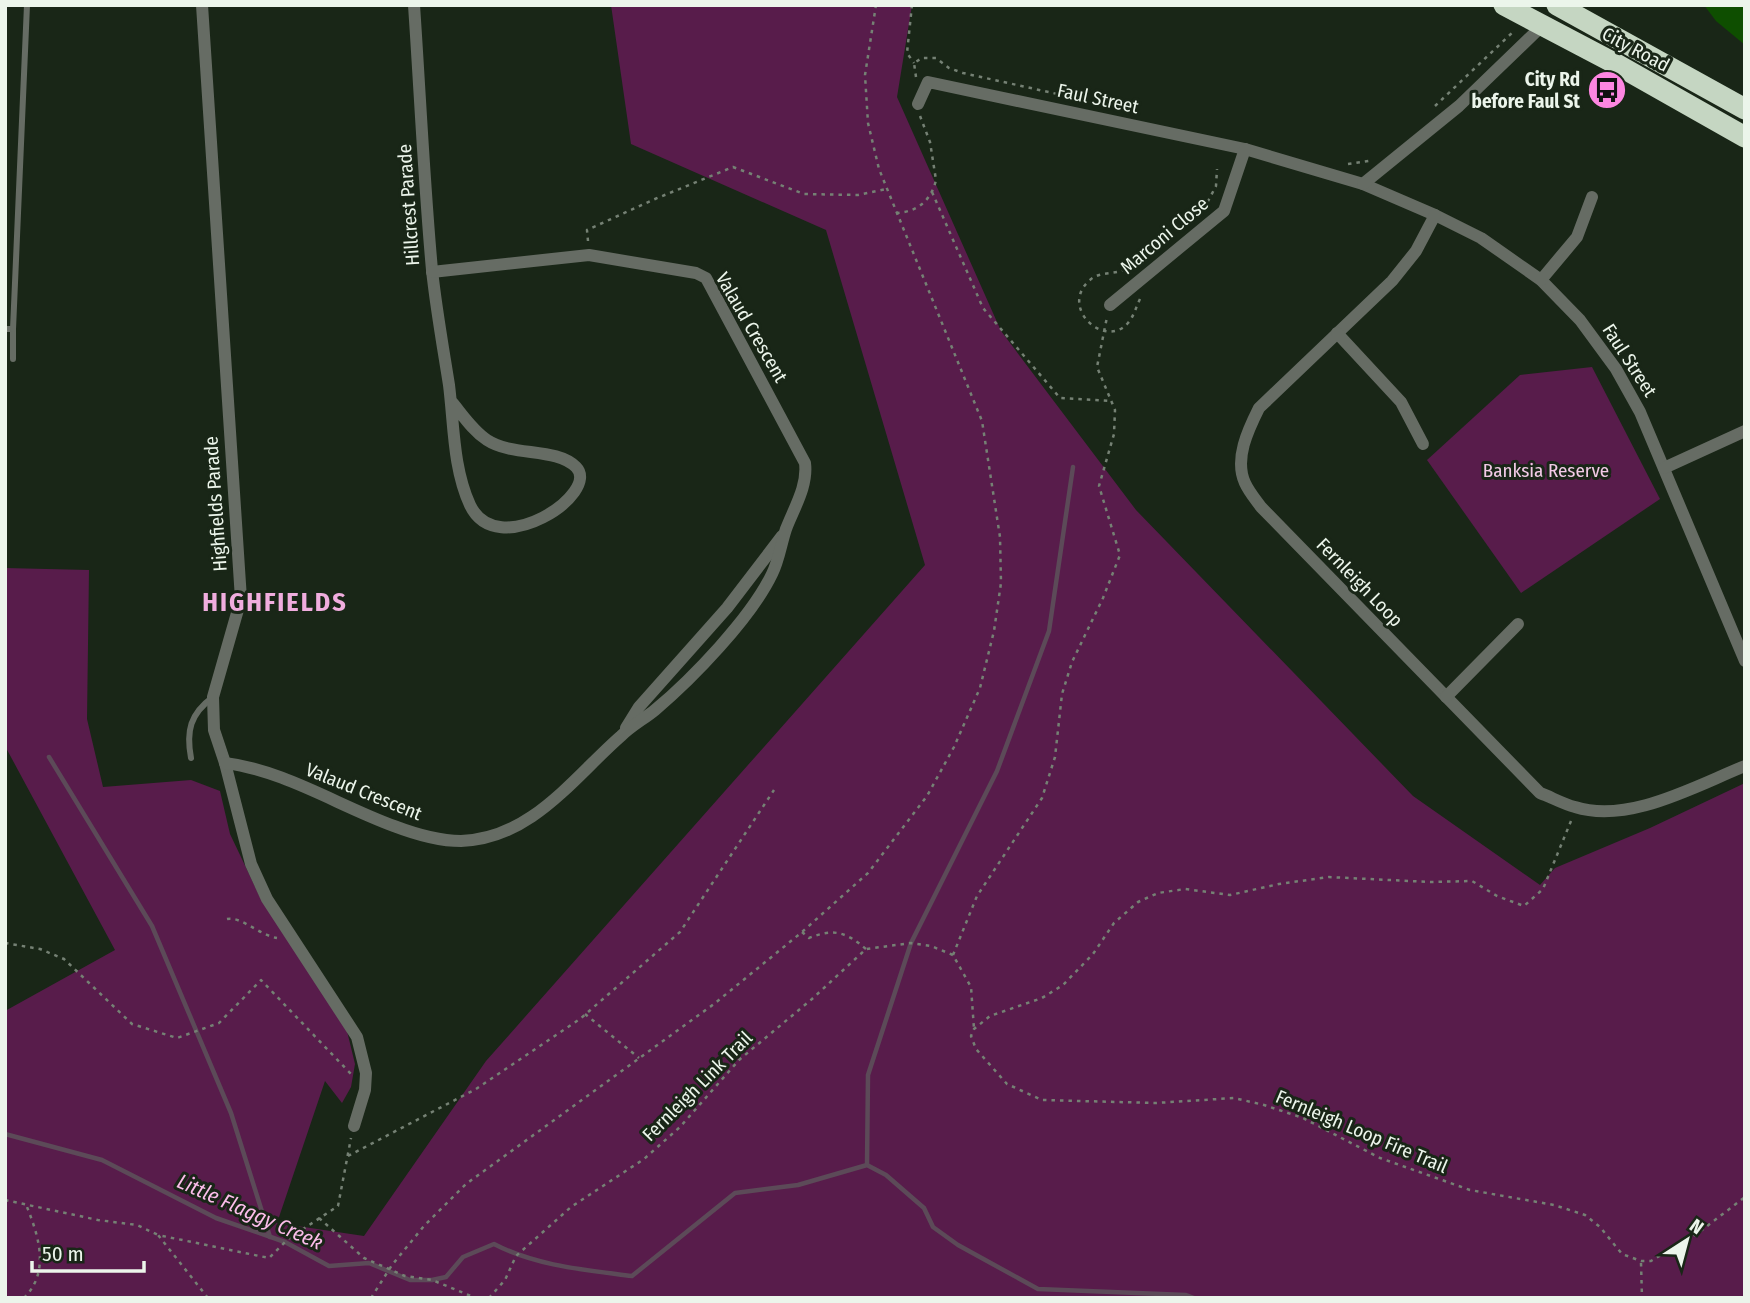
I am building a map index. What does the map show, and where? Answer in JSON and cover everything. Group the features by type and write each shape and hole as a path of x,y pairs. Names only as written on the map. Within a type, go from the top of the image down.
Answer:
{"highway":[{"name":"City Road","path":"1504,5 1686,102 1745,137"},
{"name":"City Road","path":"1557,5 1745,109"}],"street":[{"name":"Highfields Parade","path":"202,5 241,599 213,697 214,730 251,864 267,898 357,1037 366,1073 365,1090 354,1126"},
{"name":"Hillcrest Parade","path":"414,5 432,272 451,401 453,439 470,505 485,522 499,528 515,528 526,525 564,503 578,489 582,481 581,474 572,463 561,457 516,450 488,440 478,433 451,401"},
{"path":"1363,184 1459,106 1543,25"},
{"name":"Faul Street","path":"918,104 928,82 1245,149 1363,184 1482,238 1541,280 1580,320 1616,369 1640,412 1745,661"},
{"name":"Marconi Close","path":"1110,305 1224,211 1245,149"},
{"path":"1541,280 1577,237 1592,197"},
{"name":"Fernleigh Loop","path":"1435,215 1416,251 1392,281 1259,408 1246,433 1242,457 1244,482 1261,507 1540,793 1577,808 1617,812 1649,804 1745,766"},
{"name":"Valaud Crescent","path":"225,762 260,768 363,815 431,838 461,841 487,836 533,817 552,803 622,734 656,709 719,648 746,615 772,576 806,470 803,456 706,278 696,273 589,255 432,272"},
{"path":"1337,333 1401,402 1423,444"},
{"path":"1664,468 1745,431"},
{"name":"Valaud Crescent","path":"622,734 639,707 726,608 786,530"},
{"path":"1446,697 1518,624"}],"lane":[{"path":"13,359 9,329 27,5"},
{"path":"191,758 190,729 194,713 213,697"}],"path":[{"path":"371,1298 392,1265 424,1226 466,1184 714,1004 802,932 868,873 927,796 954,747 980,688 994,631 1001,583 1000,537 982,421 886,189 868,123 865,75 876,5"},
{"path":"912,5 907,52 914,64 914,87"},
{"path":"1429,112 1514,31"},
{"path":"914,64 922,58 936,58 949,68 963,73 1088,101"},
{"path":"896,213 915,210 925,202 936,180 930,142 918,104"},
{"path":"1341,164 1374,159"},
{"path":"589,255 587,230 733,167 804,194 858,195 886,189"},
{"path":"1105,330 1094,327 1083,317 1079,299 1082,289 1096,276 1122,273 1197,213 1213,195 1218,177 1217,169"},
{"path":"932,192 983,308 1060,398 1111,401"},
{"path":"953,955 977,896 1042,798 1055,757 1062,694 1072,662 1120,555 1099,486 1114,434 1115,410 1097,367 1110,305"},
{"path":"348,1156 476,1089 585,1014 680,932 774,790"},
{"path":"974,1029 990,1016 1042,998 1063,985 1093,954 1114,923 1138,902 1158,893 1185,889 1230,895 1329,877 1430,883 1472,881 1497,896 1524,906 1543,889 1577,808"},
{"path":"227,919 238,919 259,933 271,937 290,934"},
{"path":"802,932 809,938 826,931 850,935 866,949 911,943 931,946 953,955 971,987 974,1029"},
{"path":"5,943 40,949 65,959 132,1024 177,1038 219,1023 261,980 322,1041 365,1090"},
{"name":"Fernleigh Link Trail","path":"489,1298 505,1280 516,1256 571,1207 644,1159 680,1127 739,1060 812,999 866,949"},
{"path":"585,1014 639,1058"},
{"name":"Fernleigh Loop Fire Trail","path":"974,1029 971,1036 976,1049 1007,1084 1042,1100 1156,1103 1234,1098 1264,1105 1303,1118 1380,1158 1470,1190 1554,1205 1585,1215 1600,1227 1622,1254 1641,1261"},
{"path":"5,1200 137,1225 158,1236 269,1258 288,1239 338,1206 354,1126"},
{"path":"1642,1298 1641,1261 1651,1261 1698,1233 1745,1197"},
{"path":"24,1298 41,1268 39,1235 26,1206"},
{"path":"319,1218 364,1258 405,1276 432,1280 476,1298"},
{"path":"158,1236 208,1298"}],"green space":[{"path":"611,5 912,5 897,97 1001,331 1136,510 1413,796 1540,885 1555,868 1650,828 1745,783 1745,1298 5,1298 5,1011 115,950 5,746 5,568 89,570 87,719 103,787 191,780 220,791 230,834 260,897 347,1031 355,1064 351,1087 342,1103 325,1081 277,1223 364,1236 486,1061 925,565 826,230 631,144"},
{"name":"Banksia Reserve","path":"1592,367 1660,499 1521,593 1427,460 1520,375"}],"building":[{"path":"1704,5 1745,5 1745,45 1716,21"}],"waterway":[{"path":"867,1165 868,1075 911,943 997,771 1049,631 1073,467"},
{"path":"49,757 152,926 231,1113 270,1237"},
{"name":"Little Flaggy Creek","path":"5,1134 102,1160 216,1218 285,1242 329,1266 369,1263 410,1280 446,1277 463,1257 494,1244 544,1262 632,1276 735,1193 798,1185 867,1165 886,1175 924,1208 933,1227 958,1245 1038,1289 1186,1295 1194,1298"}],"place":[{"name":"City Rd before Faul St","path":"1607,90"}],"district":[{"name":"HIGHFIELDS","path":"275,602"}]}
